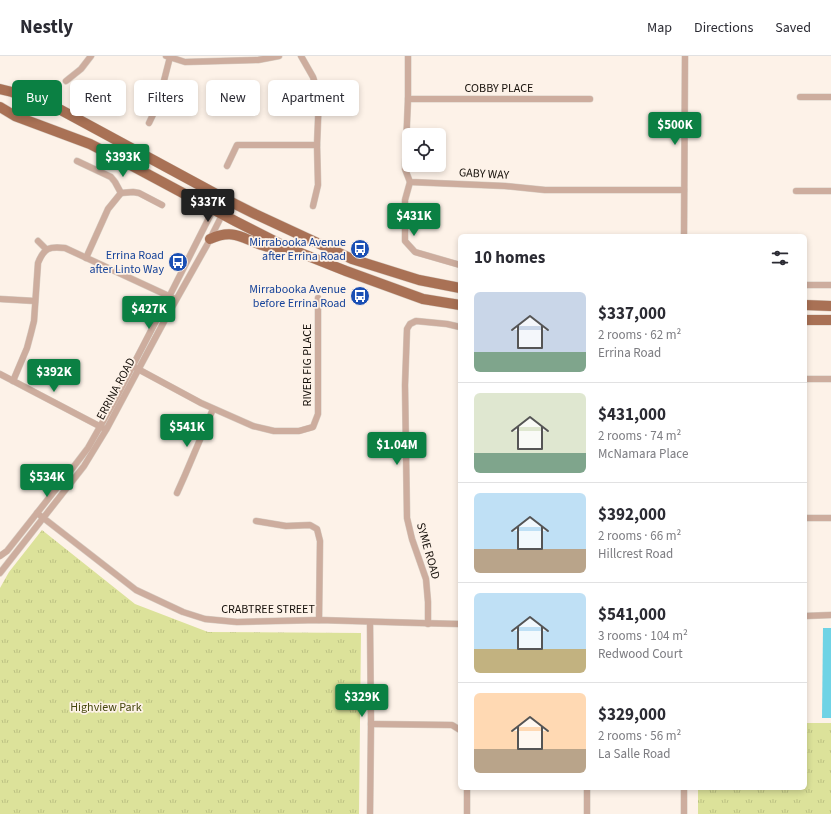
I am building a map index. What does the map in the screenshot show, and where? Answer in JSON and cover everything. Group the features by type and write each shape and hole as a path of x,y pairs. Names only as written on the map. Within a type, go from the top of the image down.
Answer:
{"main road":[{"path":"0,89 59,109 229,201 352,259 419,280 458,288"},
{"path":"0,107 15,116 90,144 288,248 423,299 458,305"},
{"path":"210,239 219,235 237,235 267,247 288,248"},
{"path":"807,305 831,306"},
{"path":"807,320 831,320"}],"street":[{"path":"66,81 81,68 91,56"},
{"path":"149,123 158,104 168,57 185,62 258,60 279,56"},
{"path":"300,56 313,77 319,96 317,145 318,185 313,206"},
{"path":"408,56 405,169 410,182 405,200 405,241 415,252 458,264"},
{"path":"684,234 685,56"},
{"path":"800,97 831,97"},
{"name":"COBBY PLACE","path":"408,99 590,99"},
{"path":"227,166 237,145 317,145"},
{"path":"77,161 110,177 115,182 121,193"},
{"name":"GABY WAY","path":"410,182 505,186 545,190 684,190"},
{"path":"796,191 831,191"},
{"path":"86,258 108,209 121,193 139,193 162,205"},
{"name":"ERRINA ROAD","path":"0,573 84,466 106,430 210,239 218,212 220,196"},
{"name":"ERRINA ROAD","path":"0,556 7,550 88,448 169,297 218,212 229,201"},
{"path":"38,241 46,249"},
{"path":"13,381 27,348 34,321 38,263 46,249 55,247 65,248 176,300"},
{"path":"807,285 831,285"},
{"name":"RIVER FIG PLACE","path":"132,367 213,409 252,426 274,431 299,431 314,427 318,414 318,298"},
{"path":"0,299 35,301"},
{"name":"SYME ROAD","path":"428,624 426,579 412,539 407,518 405,384 407,329 410,324 416,321 458,327"},
{"path":"0,374 106,430"},
{"path":"807,379 831,379"},
{"path":"176,493 185,476 213,409"},
{"name":"CRABTREE STREET","path":"37,513 136,590 183,612 205,619 238,622 318,620 458,624"},
{"path":"807,518 831,518"},
{"path":"256,521 286,526 310,525 317,529 320,541 318,620"},
{"path":"807,616 831,615"},
{"path":"370,622 370,814"},
{"path":"371,724 452,725 458,729"},
{"path":"467,790 467,814"},
{"path":"587,790 587,814"},
{"path":"684,790 684,814"}],"green space":[{"name":"Highview Park","path":"42,530 135,604 208,632 361,633 359,814 0,814 0,588 9,572"},
{"path":"807,723 831,723 831,814 698,814 698,790 807,790"}],"water":[{"path":"823,628 831,628 831,718 822,718"}],"place":[{"name":"Mirrabooka Avenue after Errina Road","path":"360,249"},
{"name":"Errina Road after Linto Way","path":"178,262"},
{"name":"Mirrabooka Avenue before Errina Road","path":"360,296"}]}
